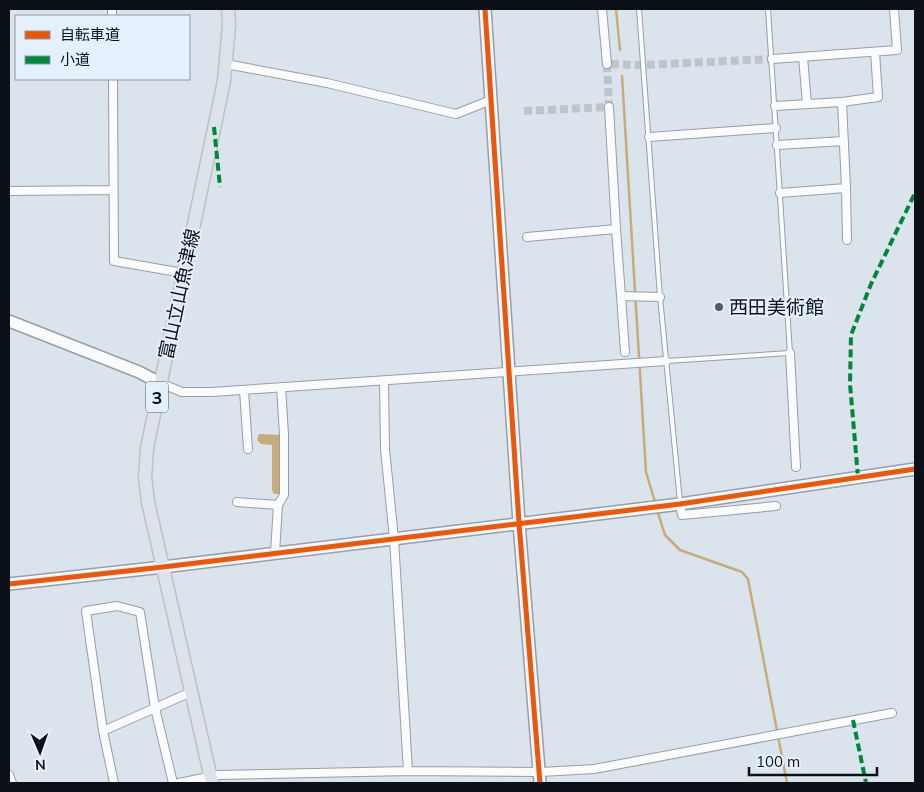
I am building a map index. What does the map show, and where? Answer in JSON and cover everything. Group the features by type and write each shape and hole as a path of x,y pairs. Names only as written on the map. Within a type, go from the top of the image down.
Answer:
{"main road":[{"name":"富山立山魚津線","path":"212,780 148,502 145,477 147,448 226,64 229,25 228,9"}],"street":[{"path":"485,9 519,522 540,778"},
{"path":"602,9 607,64"},
{"path":"772,58 897,50 894,9"},
{"path":"775,106 842,102 878,97 876,52"},
{"path":"803,56 807,104"},
{"path":"226,64 327,83 456,114 491,100"},
{"path":"112,80 114,261 183,272"},
{"path":"842,102 847,240"},
{"path":"608,107 625,352"},
{"path":"649,137 776,128"},
{"path":"777,145 844,141"},
{"path":"780,192 846,188"},
{"path":"9,191 113,190"},
{"path":"527,237 616,229"},
{"path":"621,296 660,297"},
{"path":"9,321 140,372 182,392 244,390 666,362"},
{"path":"790,353 796,468"},
{"path":"384,380 385,449 394,539 408,771"},
{"path":"275,553 278,505 284,495 284,435 281,387"},
{"path":"244,390 248,449"},
{"path":"9,584 680,504 915,469"},
{"path":"237,502 278,505"},
{"path":"680,504 682,515 776,506"},
{"path":"114,783 103,732 86,611 117,606 140,612 154,708 173,783"},
{"path":"103,732 191,692"},
{"path":"179,783 212,780 218,775 408,771 540,778 892,713"},
{"path":"9,775 12,783"}],"lane":[{"path":"639,9 660,297 680,504"},
{"path":"666,362 790,353 768,9"}],"shaded area":[{"path":"259,434 282,435 281,494 274,494 272,490 272,445 261,444 257,440"}],"waterway":[{"path":"616,9 620,50"},
{"path":"622,76 646,472 655,502"},
{"path":"657,510 665,535 680,550 742,572 748,579 787,783"}],"tunnel":[{"path":"524,111 609,107 607,64 643,65 772,59"}],"marked path":[{"path":"214,127 220,187"},
{"path":"858,477 850,384 851,335 871,284 915,193"},
{"path":"853,720 866,783"}],"cycle path":[{"path":"485,9 519,523 540,783"},
{"path":"9,584 680,504 915,469"}],"place":[{"name":"西田美術館","path":"719,307"}]}
